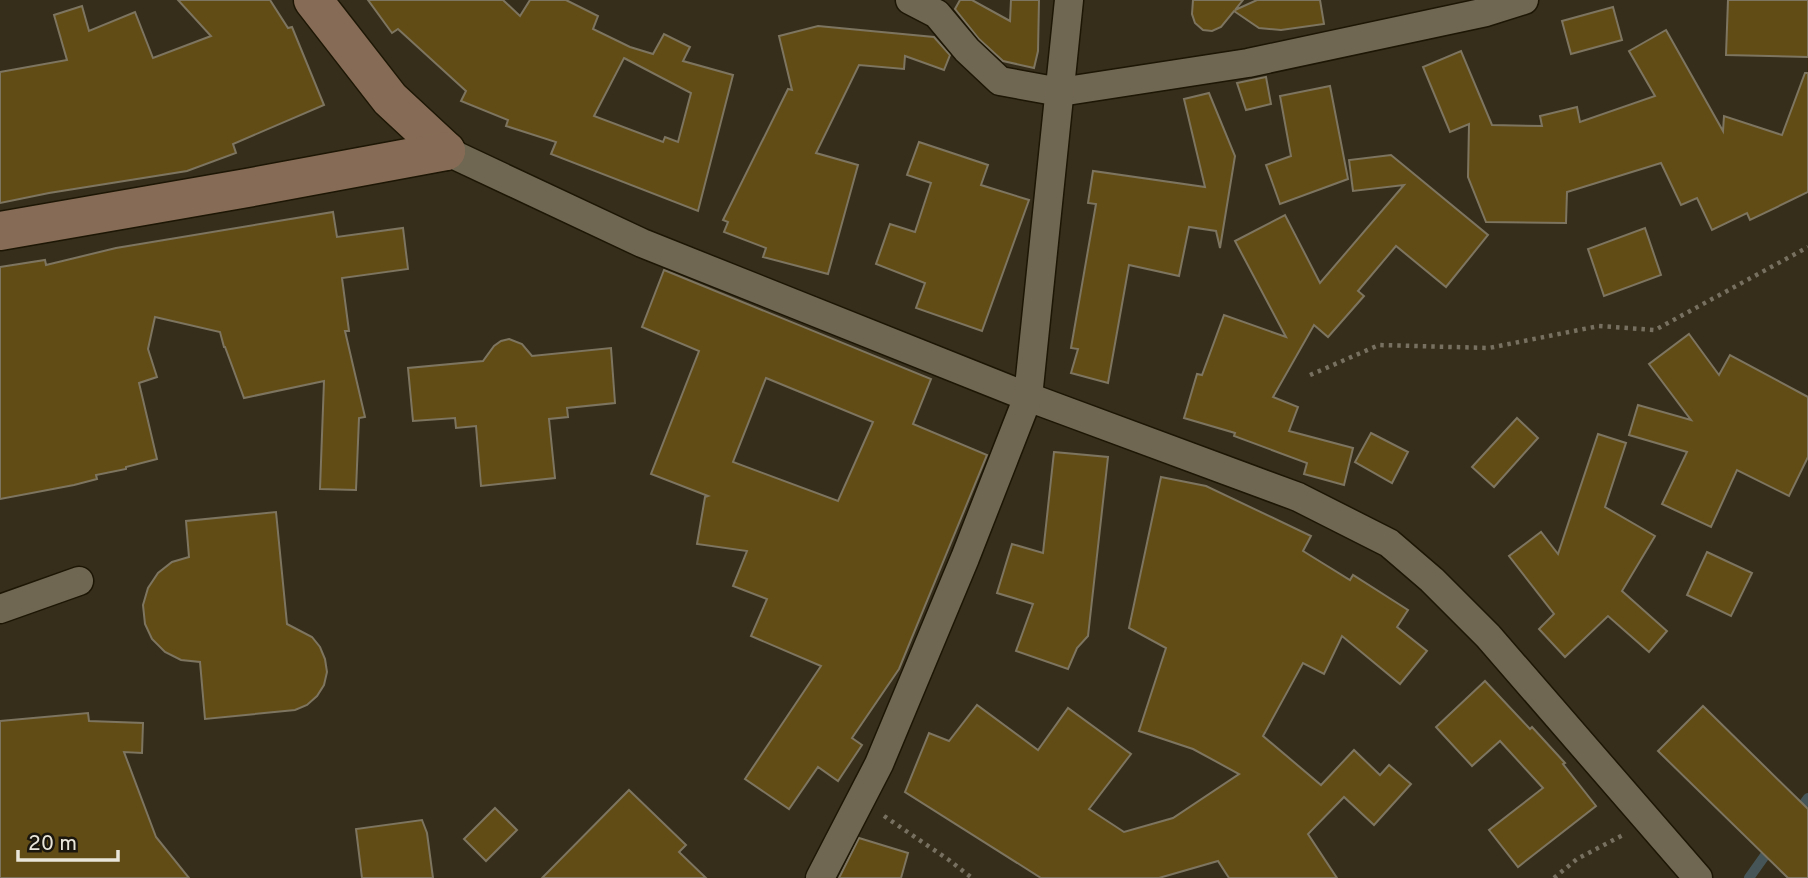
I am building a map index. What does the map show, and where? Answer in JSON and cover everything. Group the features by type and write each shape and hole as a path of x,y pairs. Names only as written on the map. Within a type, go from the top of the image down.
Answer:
{"street":[{"path":"313,0 390,99 446,151 642,243 1028,397 1298,497 1389,543 1432,580 1488,636 1698,878"},
{"path":"910,0 937,14 967,50 1000,81 1060,92 1261,60 1486,12 1524,0"},
{"path":"820,878 879,764 965,558 1028,397 1069,0"},
{"path":"0,231 446,151"},
{"path":"0,609 79,581"}],"path":[{"path":"1310,375 1379,345 1489,348 1599,326 1655,330 1808,247"},
{"path":"860,800 972,878"},
{"path":"1554,878 1577,859 1648,821"}],"building":[{"path":"178,0 270,0 288,28 292,27 324,105 233,144 236,153 187,171 0,203 0,72 67,60 54,15 82,6 89,31 135,12 153,58 211,36"},
{"path":"368,0 503,0 520,16 530,0 566,0 598,16 593,29 630,47 653,54 664,34 690,47 683,61 733,75 698,211 551,154 556,142 506,126 508,120 461,101 466,91 398,29 392,33","holes":["624,58 691,93 678,142 665,137 663,142 594,116"]},
{"path":"960,0 972,0 1010,21 1011,0 1039,0 1038,51 1034,68 1003,61 979,39 955,9"},
{"path":"1193,0 1243,0 1235,10 1257,0 1320,0 1324,24 1281,30 1259,28 1234,11 1221,27 1212,31 1203,30 1195,23 1192,14"},
{"path":"1728,0 1808,0 1808,57 1726,55"},
{"path":"1613,7 1622,40 1571,54 1562,21"},
{"path":"818,26 934,37 950,55 944,70 905,56 904,69 859,65 816,153 858,165 828,274 763,257 766,248 724,232 728,222 723,220 788,89 792,90 779,36"},
{"path":"1666,30 1723,131 1724,116 1782,135 1805,73 1808,73 1808,192 1750,220 1747,213 1712,230 1697,198 1681,205 1661,163 1567,192 1566,223 1486,222 1468,177 1469,124 1450,132 1423,67 1461,51 1492,125 1542,126 1540,116 1577,107 1580,122 1655,96 1629,51"},
{"path":"1266,77 1271,104 1246,110 1237,83"},
{"path":"1330,86 1348,179 1280,204 1266,165 1291,156 1280,96"},
{"path":"1209,93 1235,156 1220,248 1216,231 1189,227 1179,276 1129,265 1108,383 1071,373 1078,349 1071,348 1096,204 1088,203 1093,171 1205,187 1184,99"},
{"path":"919,142 988,165 981,185 1029,200 982,331 916,308 925,283 876,264 890,224 915,232 931,183 907,175"},
{"path":"1391,155 1488,235 1446,287 1396,246 1358,291 1364,296 1328,337 1314,325 1273,397 1298,407 1289,431 1353,448 1344,485 1304,474 1307,463 1234,436 1235,433 1184,418 1197,374 1202,375 1224,315 1286,337 1235,241 1285,215 1320,283 1404,185 1353,191 1349,160"},
{"path":"333,212 337,237 403,228 408,269 342,278 349,331 345,331 365,417 359,418 356,490 320,489 324,381 244,398 220,332 155,317 148,349 157,377 139,383 157,459 96,475 97,479 74,485 0,499 0,267 45,260 46,265 116,248"},
{"path":"1645,228 1661,275 1604,296 1588,249"},
{"path":"664,270 931,379 913,424 987,455 899,669 852,738 862,745 838,781 818,767 789,809 745,779 821,666 751,636 767,599 733,586 747,551 697,544 705,497 708,496 651,474 699,351 642,327","holes":["766,378 873,422 838,501 733,462"]},
{"path":"1689,334 1719,375 1730,355 1808,397 1808,457 1789,496 1737,470 1711,527 1662,504 1687,452 1629,435 1638,405 1691,420 1649,364"},
{"path":"509,339 522,344 532,356 611,348 615,403 567,408 568,417 549,419 555,478 481,486 476,426 456,428 455,418 413,421 408,368 483,361 494,346"},
{"path":"1517,418 1538,438 1494,487 1472,467"},
{"path":"1371,433 1408,452 1392,483 1355,462"},
{"path":"1598,434 1626,443 1605,507 1655,536 1622,591 1667,631 1649,652 1608,616 1565,657 1539,629 1554,614 1509,556 1541,532 1558,554"},
{"path":"1054,452 1108,457 1088,636 1077,648 1068,669 1016,651 1033,604 997,593 1012,544 1043,553"},
{"path":"1161,477 1206,486 1311,536 1303,551 1350,580 1353,575 1408,610 1397,627 1427,651 1400,684 1342,636 1324,674 1303,663 1263,736 1321,785 1354,750 1380,775 1389,765 1411,784 1374,825 1344,797 1308,834 1337,878 1229,878 1218,861 1159,878 1041,878 905,792 929,733 949,741 977,705 1038,750 1068,708 1131,754 1089,809 1124,832 1173,818 1239,774 1193,749 1139,731 1166,648 1129,628"},
{"path":"276,512 287,624 312,637 320,647 327,672 324,685 307,705 295,710 205,719 200,662 181,660 165,652 152,639 145,624 143,605 148,588 158,573 172,562 189,557 186,521"},
{"path":"1707,552 1752,573 1731,616 1687,595"},
{"path":"1485,681 1565,763 1563,764 1596,806 1518,867 1489,830 1543,788 1500,741 1472,766 1436,727"},
{"path":"1703,706 1808,809 1808,878 1788,878 1658,751"},
{"path":"88,713 89,721 143,723 142,753 124,752 156,837 189,878 0,878 0,721"},
{"path":"629,790 686,845 679,852 706,878 542,878"},
{"path":"495,808 517,830 486,861 464,839"},
{"path":"422,820 427,833 433,878 362,878 356,829"},
{"path":"859,838 908,853 901,878 839,878"}],"waterway":[{"path":"1797,813 1808,798"},
{"path":"1749,878 1771,847"}]}
